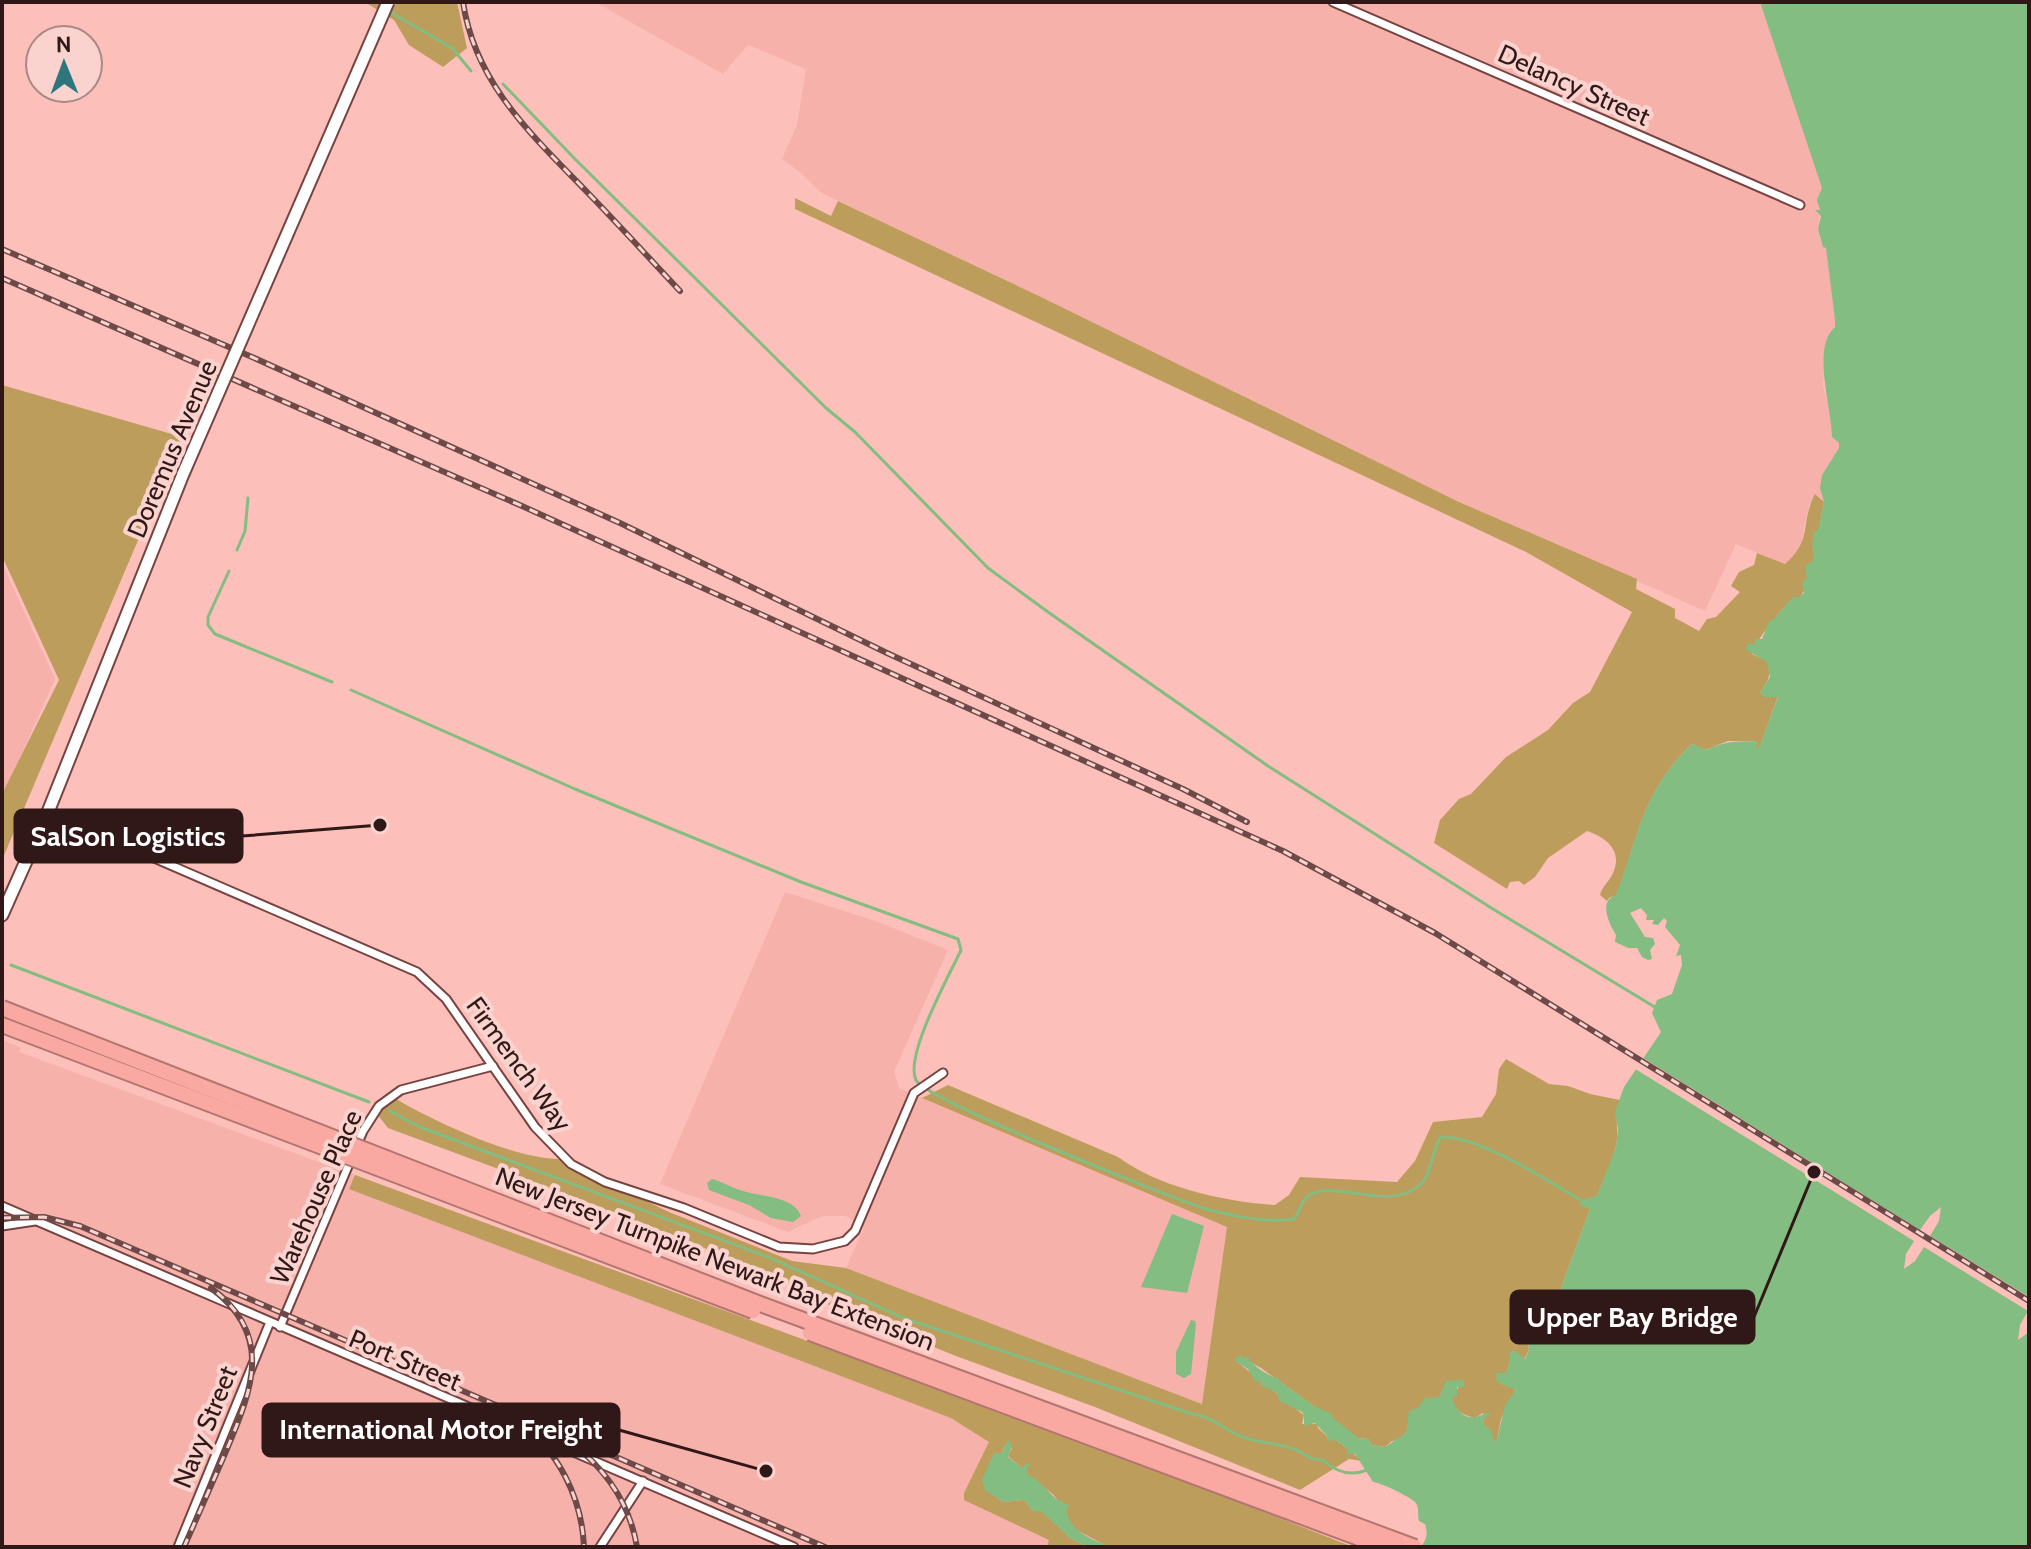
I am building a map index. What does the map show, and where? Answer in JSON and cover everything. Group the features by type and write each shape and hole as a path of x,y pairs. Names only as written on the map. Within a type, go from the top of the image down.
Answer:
{"highway":[{"name":"New Jersey Turnpike Newark Bay Extension","path":"2,1008 755,1302 1415,1547"},
{"name":"New Jersey Turnpike Newark Bay Extension","path":"2,1025 900,1367 1383,1547"}],"main road":[{"name":"Doremus Avenue","path":"2,915 48,812 183,474 388,2"}],"street":[{"name":"Delancy Street","path":"1333,2 1800,205"},
{"name":"Firmench Way","path":"48,812 417,972 446,999 535,1127 571,1164 605,1182 684,1208 779,1247 813,1249 845,1241 855,1231 914,1093 943,1073"},
{"name":"Warehouse Place","path":"280,1327 363,1131 379,1106 401,1090 493,1066"},
{"name":"Port Street","path":"2,1206 794,1547"},
{"path":"2,1226 36,1221"},
{"name":"Navy Street","path":"178,1547 270,1322"},
{"path":"600,1547 643,1481"}],"shaded area":[{"path":"347,2 457,2 467,48 443,67 409,45 394,20 368,4"},
{"path":"595,2 1760,2 1823,188 1818,229 1823,247 1826,247 1835,327 1827,340 1823,385 1831,416 1832,437 1839,443 1822,475 1824,502 1816,494 1809,505 1799,552 1785,564 1736,544 1705,611 1459,502 820,192 782,159 797,125 806,69 748,45 723,74"},
{"path":"1760,2 2029,2 2029,1547 1421,1547 1426,1531 1425,1524 1419,1521 1415,1502 1373,1482 1355,1454 1347,1454 1347,1449 1337,1440 1327,1441 1327,1436 1315,1423 1304,1426 1302,1412 1280,1401 1277,1393 1255,1381 1248,1369 1234,1360 1241,1355 1245,1359 1248,1357 1261,1370 1278,1378 1314,1406 1334,1415 1332,1417 1358,1438 1385,1447 1406,1433 1409,1411 1418,1408 1425,1398 1439,1397 1446,1381 1463,1380 1465,1387 1457,1387 1457,1397 1453,1395 1456,1407 1470,1417 1489,1412 1483,1424 1491,1430 1494,1441 1497,1440 1505,1405 1516,1390 1497,1382 1496,1373 1506,1373 1510,1352 1514,1350 1525,1359 1529,1350 1528,1321 1554,1307 1590,1209 1580,1205 1581,1200 1597,1196 1616,1147 1618,1128 1615,1112 1624,1087 1661,1032 1652,1013 1657,1000 1672,994 1682,965 1681,955 1676,956 1680,945 1665,927 1667,921 1664,918 1658,925 1652,924 1654,920 1646,920 1647,915 1641,908 1630,913 1645,937 1653,938 1655,944 1650,950 1652,959 1642,957 1637,948 1615,942 1607,902 1616,895 1652,797 1675,762 1692,744 1706,750 1726,743 1757,741 1756,747 1759,748 1778,697 1765,697 1760,693 1770,677 1767,662 1745,649 1748,644 1755,644 1755,639 1762,639 1769,621 1793,597 1804,593 1802,582 1807,578 1805,566 1813,561 1813,540 1824,502 1820,488 1822,475 1839,448 1839,443 1832,437 1824,379 1824,349 1835,327 1835,320 1826,248 1818,229 1821,216 1815,210 1820,210 1817,200 1822,188"},
{"path":"795,198 831,216 838,201 1459,502 1637,579 1636,589 1675,609 1675,618 1699,631 1707,619 1716,617 1740,592 1731,586 1739,572 1754,565 1757,553 1785,564 1794,555 1803,539 1815,494 1824,502 1805,589 1770,625 1752,654 1767,661 1768,678 1760,693 1778,696 1759,749 1755,748 1757,742 1754,741 1728,741 1705,750 1692,744 1675,762 1652,797 1616,896 1607,901 1600,895 1613,873 1616,858 1607,842 1587,831 1548,858 1535,877 1524,885 1519,881 1510,882 1507,889 1434,843 1440,820 1459,799 1471,794 1506,757 1548,730 1573,703 1590,692 1632,612 1526,552 795,209"},
{"path":"2,385 182,437 2,860 2,794 59,680 2,556"},
{"path":"2,563 55,679 6,789 2,787"},
{"path":"785,892 878,922 948,950 894,1072 899,1088 1228,1227 1202,1404 846,1268 864,1227 846,1216 822,1216 788,1232 660,1184"},
{"path":"2,1040 21,1048 19,1052 1137,1462 1353,1547 2,1547"},
{"path":"1506,1059 1549,1084 1620,1100 1614,1152 1597,1196 1587,1199 1590,1209 1554,1307 1528,1321 1529,1350 1524,1359 1510,1362 1506,1374 1496,1373 1501,1384 1516,1389 1501,1419 1497,1440 1494,1442 1483,1424 1483,1413 1475,1418 1454,1407 1451,1399 1463,1380 1439,1397 1399,1440 1385,1447 1358,1438 1261,1368 1245,1359 1235,1360 1262,1385 1304,1415 1302,1424 1317,1424 1330,1439 1337,1440 1362,1461 1349,1459 1300,1490 825,1303 758,1269 388,1128 377,1114 396,1099 453,1128 498,1146 559,1159 669,1212 792,1261 846,1268 1202,1404 1227,1227 922,1098 948,1085 1118,1157 1134,1168 1172,1185 1214,1196 1275,1205 1289,1195 1300,1177 1397,1182 1415,1161 1433,1122 1482,1117 1496,1094 1499,1069"},
{"path":"355,1175 1137,1462 1353,1547 1105,1545 1075,1529 1053,1494 1027,1475 1027,1467 1022,1468 1008,1456 1012,1448 1005,1445 1001,1454 994,1454 997,1498 1003,1502 1024,1500 1033,1511 1042,1511 1070,1538 1088,1547 1047,1547 1049,1540 964,1500 964,1493 989,1442 951,1418 349,1189"},
{"path":"712,1179 792,1204 801,1216 793,1222 771,1218 749,1205 709,1190 707,1183"},
{"path":"1172,1214 1204,1226 1187,1293 1141,1287"},
{"path":"1191,1320 1196,1325 1191,1374 1184,1378 1176,1374 1176,1352"},
{"path":"1008,1440 1012,1445 1008,1457 1022,1468 1032,1463 1027,1467 1027,1475 1035,1478 1056,1499 1069,1505 1066,1511 1073,1525 1091,1539 1114,1547 1088,1547 1070,1538 1042,1512 1033,1511 1024,1500 1003,1502 985,1490 982,1480 994,1453 1001,1454"}],"pier":[{"path":"1640,1056 1920,1230 1941,1207 1939,1221 1930,1236 2029,1297 2029,1332 2018,1340 2020,1325 2028,1311 1924,1247 1915,1261 1904,1269 1906,1254 1914,1241 1632,1067"}],"waterway":[{"path":"387,10 452,48 471,71"},
{"path":"503,84 988,568 1268,766 1658,1009"},
{"path":"237,550 245,531 248,498"},
{"path":"229,571 208,617 208,625 215,634 332,682"},
{"path":"351,690 575,789 801,882 958,939 961,950 916,1053 916,1080 961,1107 1104,1170 1210,1210 1252,1219 1294,1219 1304,1200 1316,1192 1377,1196 1408,1192 1426,1178 1441,1137 1458,1139 1494,1151 1581,1200"},
{"path":"11,965 369,1102"},
{"path":"390,1111 420,1127 768,1257 906,1319 1207,1418 1243,1437 1294,1449 1344,1472 1367,1470"}],"railway":[{"path":"463,2 480,58 509,107 680,291"},
{"path":"2,249 252,357 620,523 887,653 1183,789 1247,822"},
{"path":"2,278 522,506 1283,851 1435,933 2029,1301"},
{"path":"2,1218 44,1217 80,1226 825,1547"},
{"path":"184,1547 242,1410 252,1367 251,1346 245,1326 232,1307 211,1288"},
{"path":"518,1421 545,1446 565,1476 578,1511 584,1547"},
{"path":"574,1445 597,1466 615,1490 629,1517 637,1547"}],"place":[{"name":"SalSon Logistics","path":"380,825"},
{"name":"Upper Bay Bridge","path":"1814,1172"},
{"name":"International Motor Freight","path":"766,1471"}]}
